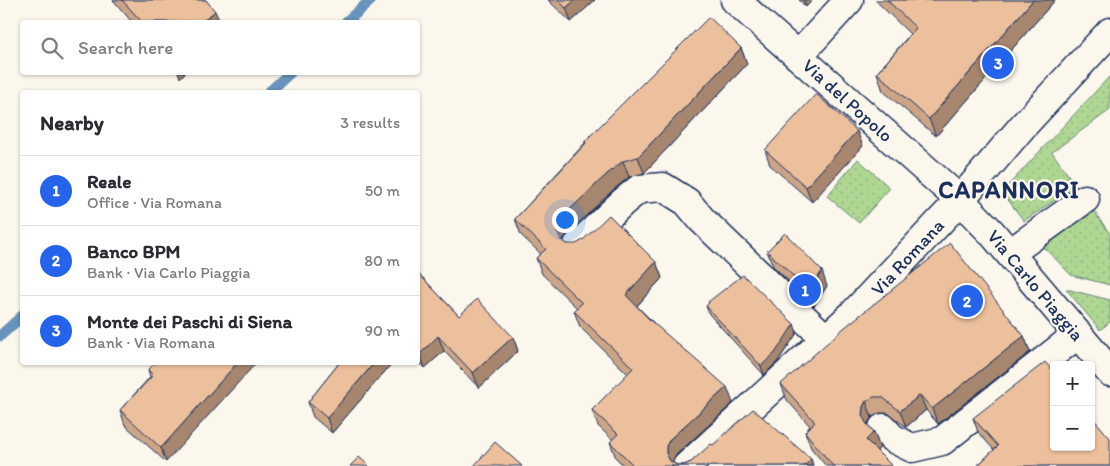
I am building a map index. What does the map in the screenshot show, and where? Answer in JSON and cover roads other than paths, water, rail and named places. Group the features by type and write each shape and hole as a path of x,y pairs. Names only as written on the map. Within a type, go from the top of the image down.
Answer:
{"street":[{"name":"Via del Popolo","path":"735,0 960,200"},
{"path":"798,56 850,0"},
{"name":"Via Romana","path":"687,466 827,340 853,314 960,200 1022,127 1110,32"},
{"path":"578,245 639,189 663,187 687,202 702,220 827,340"},
{"path":"1010,253 1085,199"},
{"name":"Via Carlo Piaggia","path":"960,200 1010,253 1110,372"},
{"path":"883,428 892,438 912,448 942,441 1078,334"}],"waterway":[{"path":"348,20 371,0"},
{"path":"271,90 288,75"},
{"path":"0,336 20,318"}],"place":[{"name":"Monte dei Paschi di Siena","path":"998,63"},
{"name":"Reale","path":"805,290"},
{"name":"Banco BPM","path":"967,301"}],"district":[{"name":"CAPANNORI","path":"1009,190"}]}
